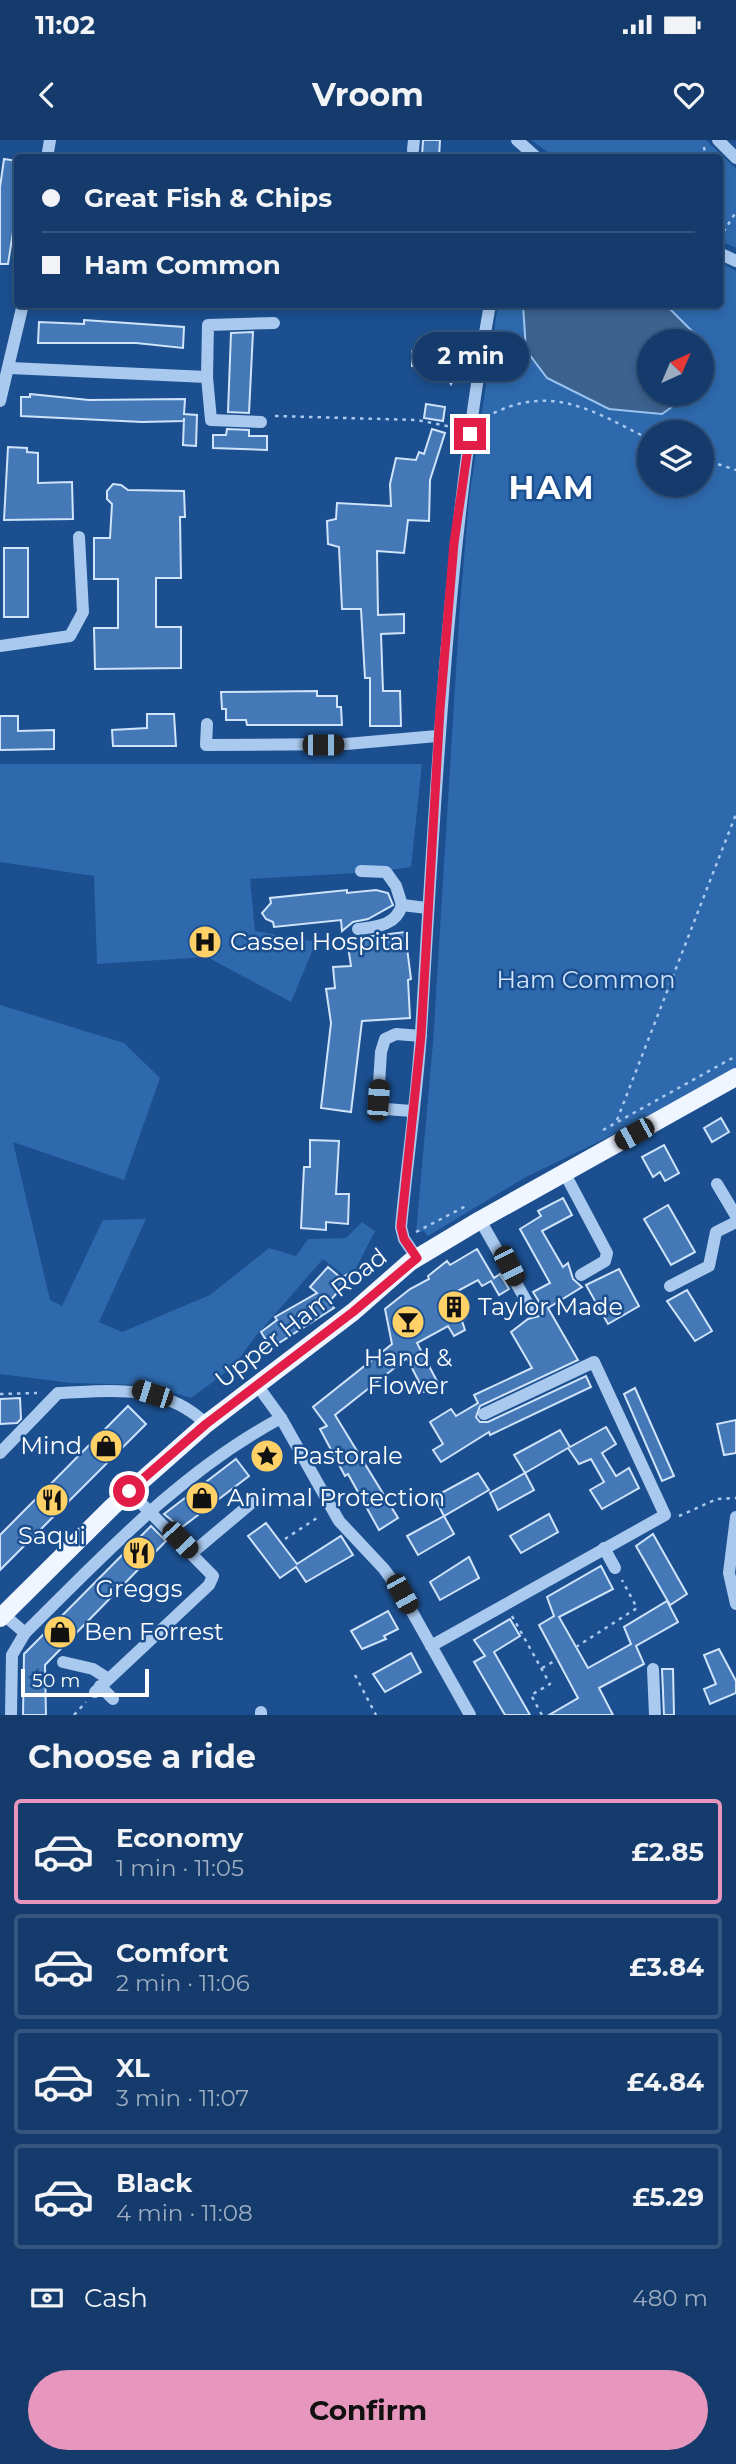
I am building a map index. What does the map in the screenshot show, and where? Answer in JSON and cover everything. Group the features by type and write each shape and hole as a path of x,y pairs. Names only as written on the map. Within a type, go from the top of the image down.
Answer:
{"main road":[{"name":"Upper Ham Road","path":"2,1616 129,1491 206,1424 353,1312 417,1258 564,1172 736,1077"}],"street":[{"path":"718,140 736,158"},
{"path":"0,401 22,308"},
{"path":"417,1258 404,1239 401,1227 421,1036 438,736 454,543 489,308"},
{"path":"261,422 211,421 207,377 208,325 274,323"},
{"path":"10,368 207,377"},
{"path":"0,646 70,636 83,612 79,537"},
{"path":"207,724 206,746 346,744 438,736"},
{"path":"361,871 386,872 396,886 402,905"},
{"path":"402,905 427,908"},
{"path":"358,929 390,923 402,905"},
{"path":"412,1111 386,1109 378,1100 381,1052 385,1039 396,1034 421,1036"},
{"path":"564,1172 607,1253 605,1261 581,1275"},
{"path":"717,1184 736,1216"},
{"path":"480,1220 532,1311"},
{"path":"670,1286 709,1266 716,1232 736,1222"},
{"path":"431,1646 665,1515 594,1362 484,1414"},
{"path":"257,1385 281,1418 332,1508 402,1594 470,1715"},
{"path":"0,1453 58,1393 138,1390 192,1411 206,1424"},
{"path":"11,1715 12,1655 25,1633 148,1512 242,1438 281,1418"},
{"path":"101,1685 209,1585 212,1576 129,1491"},
{"path":"192,1553 255,1500"},
{"path":"736,1517 729,1573 736,1604"},
{"path":"604,1548 615,1568"},
{"path":"2,1616 25,1633"},
{"path":"63,1662 93,1669 101,1685 113,1699"},
{"path":"653,1670 654,1715"}],"path":[{"path":"723,233 736,212"},
{"path":"261,422 266,416 417,420 470,433 486,418 510,404 542,399 587,408 637,433"},
{"path":"714,463 736,470"},
{"path":"617,1121 736,814"},
{"path":"0,1394 58,1393"},
{"path":"665,1515 671,1521 717,1499 736,1498"},
{"path":"285,1538 332,1508"},
{"path":"576,1647 637,1608 615,1568"},
{"path":"506,1604 550,1684 531,1695 542,1715"},
{"path":"542,1668 558,1659"},
{"path":"355,1675 376,1715"}],"green space":[{"path":"531,140 706,140 720,154 551,154"},
{"path":"723,156 736,169 736,248 723,242"},
{"name":"Ham Common","path":"723,264 736,271 736,1070 664,1110 524,1178 428,1236 424,1231 416,1233 433,1043 469,499 498,308 723,308"},
{"path":"0,764 422,764 411,867 376,872 250,879 255,931 316,942 291,1002 207,957 97,964 94,876 0,862"},
{"path":"0,1005 124,1043 160,1078 124,1180 13,1142 50,1300 62,1306 103,1220 146,1219 99,1322 122,1332 210,1295 269,1248 296,1256 308,1239 346,1238 362,1222 375,1231 350,1280 323,1259 255,1337 233,1367 191,1398 148,1385 71,1383 0,1374"}],"shaded area":[{"path":"523,308 669,308 690,329 637,329 637,406 673,406 662,414 609,409 547,378 526,350"}],"building":[{"path":"423,140 440,140 439,154 422,154"},
{"path":"4,159 14,160 14,226 8,264 0,264 0,187"},
{"path":"84,320 184,327 183,348 136,343 38,343 39,322 84,324"},
{"path":"253,332 249,413 228,412 231,333"},
{"path":"430,333 454,334 459,341 460,373 456,374 451,384 442,367 412,366 412,351 430,350"},
{"path":"30,394 89,400 185,399 184,414 197,415 196,446 183,445 184,421 142,422 21,416 21,397 30,397"},
{"path":"426,404 445,407 443,421 424,418"},
{"path":"227,429 249,430 249,436 267,436 267,450 213,448 213,435 226,435"},
{"path":"432,429 445,433 430,480 429,521 408,520 404,553 377,551 378,615 404,614 404,633 381,634 383,691 400,691 401,726 370,726 370,678 365,678 361,609 342,609 339,547 328,544 327,521 336,519 337,503 391,506 390,484 396,458 416,460 419,452 424,454"},
{"path":"8,447 27,448 27,452 38,453 38,483 72,482 73,519 4,520"},
{"path":"113,484 128,490 184,491 185,517 180,517 181,578 156,578 156,627 181,627 181,668 95,669 94,628 118,628 118,579 94,579 94,538 110,538 112,504 107,499 107,491"},
{"path":"4,548 28,548 28,617 4,617"},
{"path":"317,691 317,696 337,696 342,725 247,725 246,720 226,720 226,709 222,709 221,692"},
{"path":"147,714 174,714 176,746 113,746 112,730 147,728"},
{"path":"0,716 18,716 18,731 54,730 54,749 0,750"},
{"path":"347,890 347,893 376,890 388,893 393,905 368,919 353,922 342,931 341,920 274,927 273,922 266,919 262,913 271,903 270,898"},
{"path":"405,932 411,979 408,980 410,1018 362,1021 351,1112 321,1108 331,1023 326,989 335,988 333,967 351,966 347,939"},
{"path":"721,1118 729,1132 712,1142 704,1128"},
{"path":"310,1140 339,1141 336,1194 349,1194 348,1224 326,1222 326,1230 301,1228 304,1167 310,1167"},
{"path":"664,1145 679,1173 665,1181 660,1172 653,1177 642,1157"},
{"path":"563,1198 572,1215 542,1231 563,1267 568,1263 573,1279 582,1287 548,1308 578,1360 480,1406 476,1417 480,1422 488,1422 586,1376 591,1387 490,1435 489,1432 441,1462 433,1450 443,1444 430,1422 451,1409 456,1416 478,1403 474,1395 532,1368 511,1332 528,1319 539,1316 544,1310 533,1292 550,1283 520,1229 541,1216 538,1211"},
{"path":"668,1205 695,1252 671,1265 644,1219"},
{"path":"477,1249 494,1278 500,1274 509,1289 499,1295 491,1281 482,1286 478,1280 452,1294 466,1318 462,1321 465,1330 454,1336 448,1326 417,1343 439,1385 424,1392 407,1358 335,1415 398,1518 379,1530 348,1474 345,1476 320,1429 327,1426 313,1407 392,1344 385,1309 410,1289 429,1279 428,1276 447,1261 450,1265"},
{"path":"328,1267 341,1278 351,1272 353,1275 328,1303 334,1308 271,1348 261,1332 277,1320 275,1317 317,1293 310,1287"},
{"path":"619,1269 639,1306 608,1324 586,1285"},
{"path":"687,1290 712,1331 695,1341 667,1301"},
{"path":"635,1388 674,1476 662,1481 624,1394"},
{"path":"20,1398 21,1419 17,1423 0,1424 0,1399"},
{"path":"128,1406 146,1424 0,1570 0,1535"},
{"path":"736,1420 736,1453 724,1455 717,1424"},
{"path":"606,1427 616,1444 602,1453 616,1476 629,1468 639,1488 602,1509 590,1490 604,1482 591,1459 579,1464 568,1448 525,1473 514,1455 560,1430 570,1447"},
{"path":"236,1459 249,1476 181,1528 164,1514"},
{"path":"478,1473 489,1490 444,1516 434,1497"},
{"path":"525,1473 534,1490 498,1510 490,1493"},
{"path":"549,1514 558,1532 521,1553 510,1536"},
{"path":"444,1516 454,1534 418,1555 407,1536"},
{"path":"266,1523 297,1564 341,1536 353,1555 306,1582 296,1567 280,1578 248,1536"},
{"path":"151,1526 166,1541 45,1665 46,1715 23,1715 24,1654"},
{"path":"653,1534 687,1594 670,1605 636,1546"},
{"path":"469,1557 479,1578 440,1600 430,1582"},
{"path":"601,1566 613,1589 559,1617 588,1668 631,1644 624,1627 667,1601 678,1622 636,1646 644,1664 599,1688 613,1715 549,1715 578,1698 539,1625 554,1616 547,1597"},
{"path":"388,1611 398,1629 384,1636 386,1639 362,1649 351,1631"},
{"path":"510,1619 520,1636 494,1652 530,1715 505,1715 474,1662 485,1656 474,1640"},
{"path":"719,1649 736,1681 736,1693 710,1704 704,1689 716,1684 704,1655"},
{"path":"411,1653 421,1672 385,1692 373,1674"},
{"path":"662,1669 673,1669 674,1715 664,1715"}],"place":[{"name":"Cassel Hospital","path":"205,942"},
{"name":"Taylor Made","path":"454,1307"},
{"name":"Hand & Flower","path":"408,1322"},
{"name":"Mind","path":"106,1446"},
{"name":"Pastorale","path":"267,1456"},
{"name":"Animal Protection","path":"202,1498"},
{"name":"Saqui","path":"52,1500"},
{"name":"Greggs","path":"139,1553"},
{"name":"Ben Forrest","path":"60,1632"}],"district":[{"name":"HAM","path":"552,488"}],"route":[{"path":"129,1491 206,1424 367,1301 417,1258 404,1239 401,1227 421,1036 440,709 454,543 470,434"}]}
